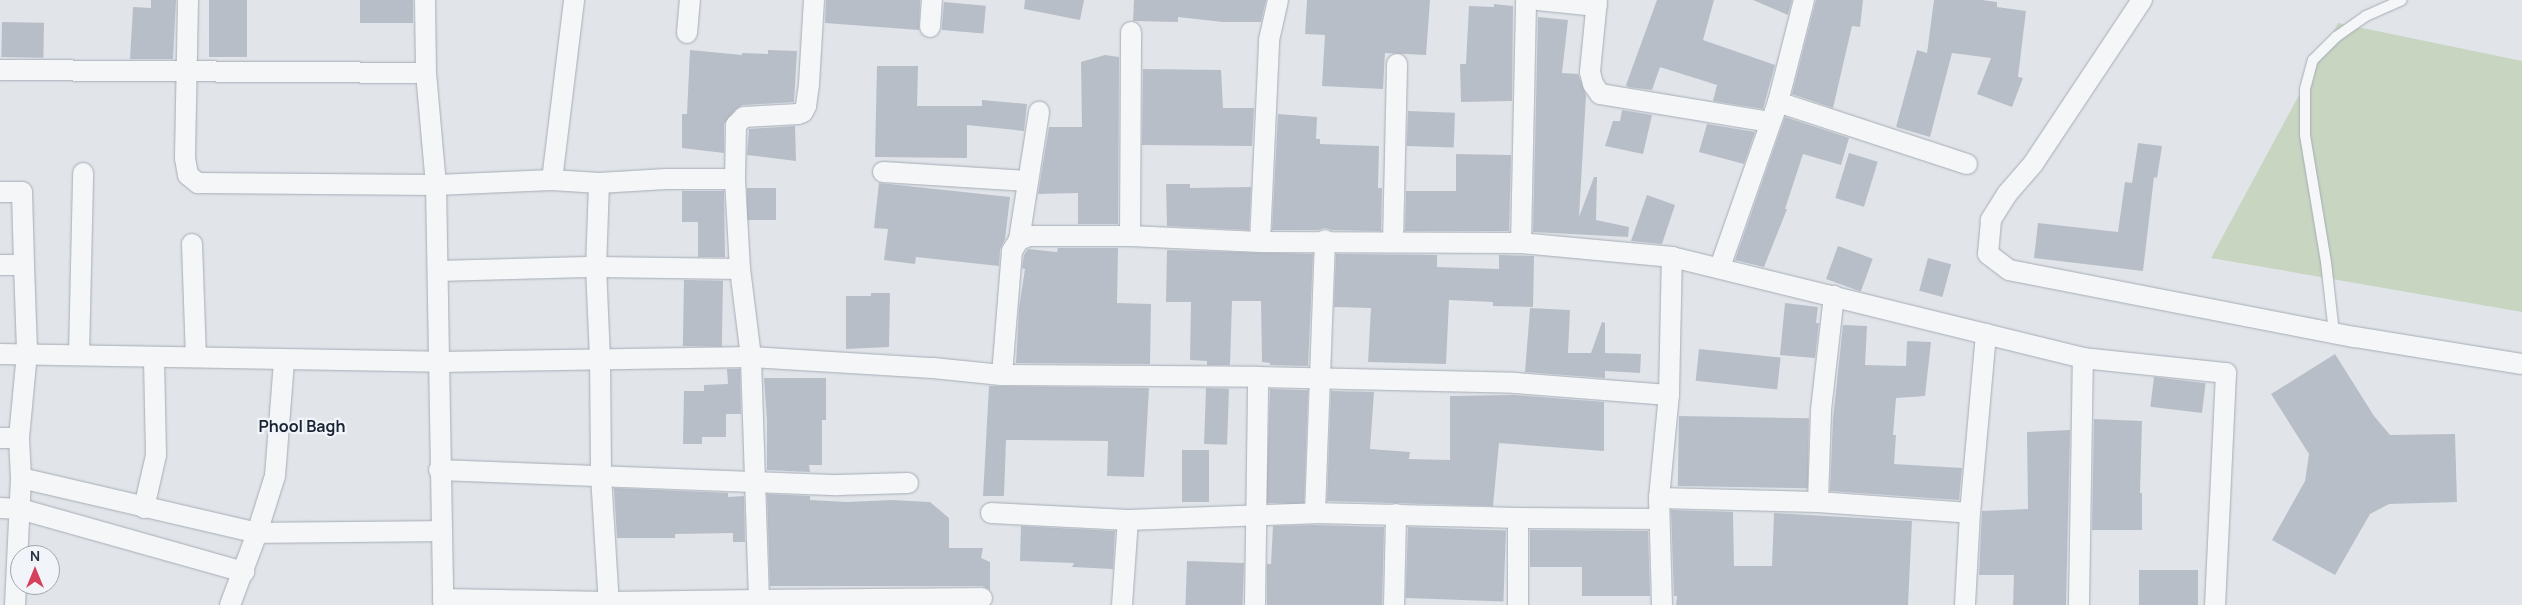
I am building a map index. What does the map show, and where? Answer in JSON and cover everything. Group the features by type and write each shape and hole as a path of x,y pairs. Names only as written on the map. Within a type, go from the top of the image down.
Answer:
{"street":[{"path":"188,0 188,72 184,158 188,175 198,183 436,185 552,180 599,183 666,179 735,179"},
{"path":"425,0 426,73 436,185 440,362 439,470 443,602 609,604 759,600 982,598"},
{"path":"552,180 574,0"},
{"path":"687,33 690,0"},
{"path":"759,600 751,357 740,269 735,179 736,125 739,119 744,117 798,114 803,112 806,106 814,0"},
{"path":"930,27 932,0"},
{"path":"1260,242 1269,40 1278,0"},
{"path":"1521,243 1526,0"},
{"path":"1538,0 1597,3 1590,72 1593,84 1600,94 1770,122"},
{"path":"1720,267 1778,102 1804,0"},
{"path":"2142,0 2033,164 2007,194 1991,220 1988,254 2009,270 2334,333 2522,364"},
{"path":"1130,236 1131,32"},
{"path":"1393,242 1397,64"},
{"path":"0,70 426,73"},
{"path":"1778,102 1967,164"},
{"path":"1002,376 1012,251 1019,240 1039,112"},
{"path":"883,172 1028,181"},
{"path":"79,355 83,173"},
{"path":"599,183 596,267 600,358 601,475 609,604"},
{"path":"0,192 22,192 27,353 10,438 21,478 15,605"},
{"path":"1019,240 1029,236 1130,236 1260,242 1325,240 1521,243 1672,257 1720,267 2083,358 2226,373 2214,605"},
{"path":"1315,513 1325,240"},
{"path":"192,244 196,356"},
{"path":"1662,605 1658,519 1669,395 1672,257"},
{"path":"0,265 24,265"},
{"path":"438,271 596,267 740,269"},
{"path":"1818,502 1821,410 1834,296"},
{"path":"1965,605 1970,513 1986,334"},
{"path":"0,354 27,353 154,358 196,356 284,361 440,362 751,357 933,368 1002,376 1258,377 1319,380 1515,383 1669,395"},
{"path":"144,508 156,455 154,358"},
{"path":"2079,605 2083,358"},
{"path":"230,605 244,572 275,476 284,361"},
{"path":"1255,605 1258,377"},
{"path":"439,470 838,485 908,483"},
{"path":"21,478 257,533 441,531"},
{"path":"1659,498 1818,502 1970,513"},
{"path":"0,508 20,509 244,572"},
{"path":"991,513 1128,520 1315,513 1658,519"},
{"path":"1394,605 1396,514"},
{"path":"1518,518 1518,605"},
{"path":"1122,605 1128,520"}],"lane":[{"path":"2334,333 2326,262 2305,134 2305,89 2313,60 2336,37 2366,16 2402,0"}],"green space":[{"path":"2338,23 2522,61 2522,312 2211,258"}],"building":[{"path":"151,0 176,0 173,59 130,59 133,7 151,8"},
{"path":"209,0 247,0 247,57 209,57"},
{"path":"360,0 413,0 413,23 360,23"},
{"path":"826,0 920,0 919,30 825,23"},
{"path":"1025,0 1084,0 1080,20 1024,9"},
{"path":"1134,0 1266,0 1261,22 1223,22 1178,17 1178,22 1133,21"},
{"path":"1307,0 1430,0 1426,55 1385,53 1383,89 1322,86 1325,35 1305,34"},
{"path":"1657,0 1714,0 1703,40 1775,65 1763,109 1713,101 1717,85 1660,67 1652,90 1628,87 1626,85"},
{"path":"1753,0 1792,0 1788,15"},
{"path":"1816,0 1863,0 1860,27 1852,26 1833,108 1792,94"},
{"path":"1934,0 1982,0 1997,2 1997,7 2026,11 2018,77 2023,78 2012,107 1977,94 1991,58 1952,53 1930,137 1896,127 1917,50 1927,53"},
{"path":"944,2 986,6 983,34 942,30"},
{"path":"1494,4 1513,6 1512,101 1461,102 1460,64 1466,64 1469,6 1494,7"},
{"path":"1538,17 1568,20 1562,73 1578,74 1586,95 1579,217 1594,177 1597,177 1596,220 1629,227 1628,237 1533,232"},
{"path":"2,22 44,23 43,58 1,57"},
{"path":"690,50 742,55 742,53 768,54 768,50 797,51 794,102 743,105 736,109 724,124 724,153 682,148 682,114 687,114"},
{"path":"1105,55 1119,57 1118,224 1078,224 1078,193 1038,194 1049,127 1082,127 1081,62"},
{"path":"877,66 918,66 917,106 982,106 982,100 1027,104 1024,131 967,125 967,158 875,157"},
{"path":"1143,69 1221,70 1223,108 1254,108 1252,146 1142,145"},
{"path":"1622,110 1652,115 1643,154 1605,146 1613,121 1620,121"},
{"path":"1408,111 1455,113 1454,148 1407,146"},
{"path":"1278,114 1317,117 1316,139 1320,139 1320,144 1379,146 1378,188 1382,188 1381,231 1332,230 1325,228 1318,230 1272,230"},
{"path":"1785,117 1849,138 1841,165 1803,154 1785,209 1787,209 1764,267 1735,260"},
{"path":"1707,124 1755,132 1744,164 1699,152"},
{"path":"795,126 796,161 747,155 749,129"},
{"path":"2138,143 2162,146 2157,178 2154,177 2143,271 2034,258 2038,223 2118,232 2125,182 2132,183"},
{"path":"1849,153 1878,162 1864,207 1835,198"},
{"path":"1456,154 1511,155 1509,231 1405,231 1406,191 1456,191"},
{"path":"879,183 1010,197 1005,239 1000,250 999,266 916,257 915,264 884,260 888,229 874,228"},
{"path":"1166,184 1190,184 1190,188 1251,187 1249,230 1167,226"},
{"path":"747,188 776,188 776,220 747,220"},
{"path":"682,191 724,191 725,257 698,257 698,222 682,222"},
{"path":"1647,195 1675,205 1662,244 1631,241"},
{"path":"1838,246 1873,259 1861,292 1826,279"},
{"path":"1058,248 1118,248 1117,303 1151,304 1150,364 1016,363 1019,308 1025,269 1022,268 1024,255 1028,249 1057,252"},
{"path":"1167,250 1313,254 1308,366 1270,365 1270,363 1262,362 1261,301 1232,301 1230,365 1207,365 1207,361 1190,360 1191,302 1166,302"},
{"path":"1336,254 1437,255 1437,267 1499,269 1499,255 1534,256 1533,307 1493,306 1493,302 1449,300 1446,364 1368,362 1371,308 1334,307"},
{"path":"1928,258 1951,264 1942,297 1919,291"},
{"path":"684,280 723,281 722,347 683,346"},
{"path":"871,293 890,293 889,347 846,349 846,296 871,296"},
{"path":"1785,303 1818,307 1816,323 1819,323 1815,358 1780,355"},
{"path":"1530,308 1570,310 1568,353 1591,353 1602,322 1605,323 1605,353 1641,354 1640,373 1605,371 1605,378 1525,372"},
{"path":"1843,325 1867,326 1865,365 1906,366 1907,341 1931,342 1925,396 1896,398 1893,435 1896,435 1894,464 1962,468 1959,500 1830,491 1833,419"},
{"path":"1699,349 1781,358 1777,389 1696,381"},
{"path":"2335,354 2374,416 2390,435 2455,434 2457,502 2389,504 2370,514 2335,575 2272,540 2305,481 2309,454 2271,394"},
{"path":"727,369 740,369 741,414 726,414 726,437 702,437 702,444 683,444 684,391 704,391 704,385 728,384"},
{"path":"2154,377 2206,383 2202,413 2150,407"},
{"path":"764,378 826,378 826,420 822,420 822,465 809,465 810,472 767,470 767,421"},
{"path":"989,386 1149,388 1144,477 1107,476 1108,441 1006,440 1004,496 983,496"},
{"path":"1206,388 1229,389 1227,445 1204,444"},
{"path":"1270,389 1308,390 1304,504 1266,503"},
{"path":"1331,391 1374,392 1370,449 1410,452 1409,459 1450,460 1450,396 1514,395 1604,402 1604,451 1499,443 1493,506 1327,501"},
{"path":"1679,416 1809,418 1808,488 1678,486"},
{"path":"2094,419 2142,421 2140,493 2142,493 2142,530 2092,530"},
{"path":"2070,430 2066,605 2013,605 2014,575 1979,575 1982,511 2028,509 2027,432"},
{"path":"1182,450 1209,450 1209,502 1182,502"},
{"path":"614,488 728,493 728,497 744,496 745,542 733,542 733,533 675,534 675,538 617,538"},
{"path":"767,494 810,496 810,500 847,502 892,500 930,502 949,518 949,548 983,548 981,558 990,562 990,590 982,586 770,586"},
{"path":"1671,510 1733,512 1734,566 1772,566 1774,513 1912,521 1908,605 1676,605 1677,596 1674,596"},
{"path":"1021,526 1115,531 1113,569 1072,567 1074,563 1020,561"},
{"path":"1273,526 1384,527 1382,605 1267,605 1267,564 1271,564"},
{"path":"1408,527 1506,530 1503,601 1406,598"},
{"path":"1530,530 1648,531 1650,596 1582,596 1582,567 1530,567"},
{"path":"1187,561 1244,563 1242,605 1185,605"},
{"path":"2139,570 2198,570 2198,605 2139,605"}],"district":[{"name":"Phool Bagh","path":"302,426"}]}
